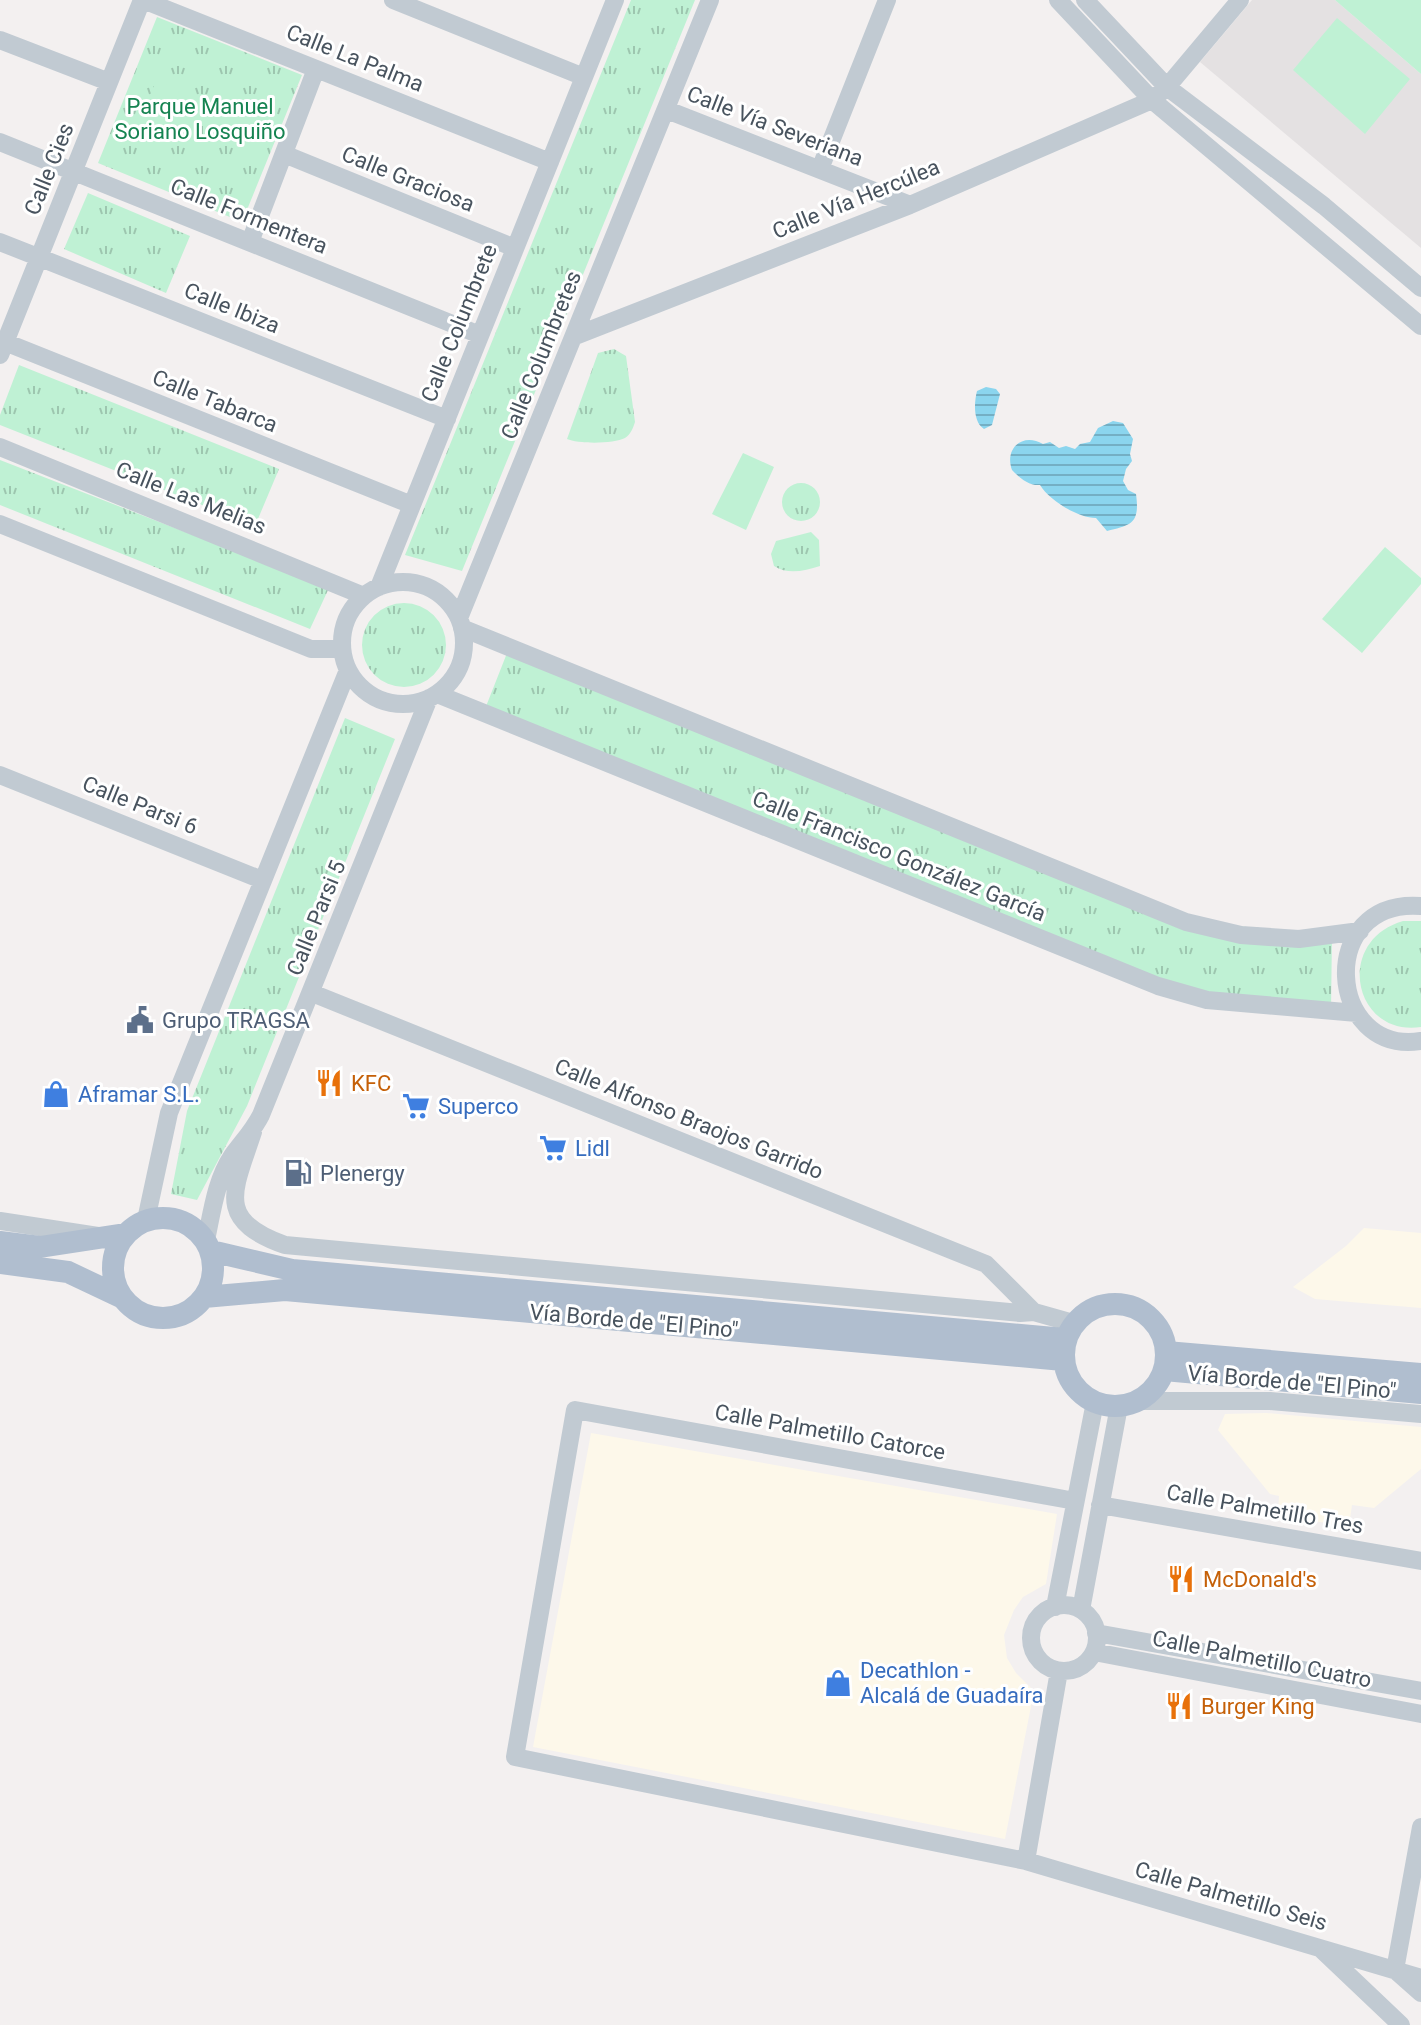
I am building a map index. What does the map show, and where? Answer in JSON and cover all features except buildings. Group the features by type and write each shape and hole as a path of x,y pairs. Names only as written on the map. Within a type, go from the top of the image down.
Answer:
{"main road":[{"path":"0,1242 40,1247 115,1236 146,1220 163,1217 179,1220 194,1228 208,1246 214,1267 212,1283 204,1297 193,1309 179,1316 148,1316 134,1309 123,1298 115,1282 115,1236"},
{"name":"Vía Borde de \"El Pino\"","path":"208,1246 292,1270 1067,1341"},
{"path":"0,1263 68,1272 123,1298"},
{"name":"Vía Borde de \"El Pino\"","path":"204,1297 285,1290 1067,1341"},
{"path":"1119,1303 1136,1308 1158,1328 1165,1361 1157,1383 1127,1404 1095,1402 1073,1385 1067,1341 1086,1312 1102,1305 1119,1303"},
{"name":"Vía Borde de \"El Pino\"","path":"1165,1361 1421,1374"},
{"name":"Vía Borde de \"El Pino\"","path":"1165,1361 1421,1393"}],"street":[{"name":"Calle La Palma","path":"143,0 550,162"},
{"name":"Calle Cies","path":"2,346 143,0"},
{"path":"393,0 584,77"},
{"name":"Calle Columbrete","path":"372,591 412,505 615,0"},
{"name":"Calle Columbretes","path":"460,623 710,0"},
{"path":"820,169 887,0"},
{"path":"1058,0 1152,100 1421,326"},
{"path":"1085,0 1167,87 1324,206 1421,288"},
{"name":"Calle Vía Hercúlea","path":"575,336 910,205 1152,100 1167,87 1239,1"},
{"path":"0,40 109,82"},
{"path":"250,242 316,69"},
{"name":"Calle Vía Severiana","path":"667,110 910,205"},
{"name":"Calle Formentera","path":"0,142 480,335"},
{"name":"Calle Graciosa","path":"284,154 515,248"},
{"name":"Calle Ibiza","path":"0,242 447,419"},
{"name":"Calle Tabarca","path":"2,346 412,505"},
{"name":"Calle Las Melias","path":"0,447 372,591"},
{"path":"0,524 311,649 342,649"},
{"path":"398,582 417,584 434,591 449,603 460,623 464,647 460,665 451,681 433,696 406,704 388,702 358,684 348,670 342,649 343,629 351,611 372,591 398,582"},
{"name":"Calle Francisco González García","path":"460,623 1186,922 1241,935 1299,939 1360,931"},
{"path":"146,1220 169,1113 348,670"},
{"name":"Calle Francisco González García","path":"433,696 1158,986 1207,1000 1357,1013"},
{"name":"Calle Parsi 5","path":"208,1246 218,1185 232,1157 253,1132 433,696"},
{"name":"Calle Parsi 6","path":"0,775 262,880"},
{"path":"1421,906 1400,907 1378,915 1352,943 1345,971 1346,986 1357,1013 1372,1029 1391,1039 1421,1041"},
{"name":"Calle Alfonso Braojos Garrido","path":"312,993 986,1264 1034,1312"},
{"path":"253,1132 235,1188 238,1214 257,1235 285,1245 1034,1312 1067,1341"},
{"path":"0,1221 115,1236"},
{"path":"1081,1610 1100,1505 1127,1404 1270,1401 1421,1414"},
{"path":"1055,1607 1095,1402"},
{"name":"Calle Palmetillo Catorce","path":"575,1410 1075,1501"},
{"name":"Calle Palmetillo Seis","path":"575,1410 515,1757 1026,1861 1421,1978"},
{"name":"Calle Palmetillo Tres","path":"1100,1505 1421,1561"},
{"path":"1064,1605 1081,1610 1088,1616 1096,1633 1094,1652 1080,1668 1059,1671 1040,1662 1031,1642 1031,1633 1039,1616 1064,1605"},
{"name":"Calle Palmetillo Cuatro","path":"1096,1633 1421,1691"},
{"name":"Calle Palmetillo Cuatro","path":"1094,1652 1421,1714"},
{"path":"1026,1861 1059,1671"},
{"path":"1421,1827 1395,1970 1421,1993"},
{"path":"1320,1948 1401,2025"}],"shaded area":[{"path":"1252,0 1335,0 1421,74 1421,248 1200,62"},
{"path":"1364,1228 1421,1233 1421,1308 1315,1299 1293,1287"},
{"path":"1266,1413 1421,1427 1421,1469 1374,1508 1352,1505 1349,1526 1290,1518 1291,1513 1278,1511 1279,1496 1270,1494 1218,1430 1225,1414"},
{"path":"591,1433 1057,1514 1046,1584 1023,1597 1004,1635 1007,1658 1016,1673 1034,1691 1005,1839 533,1747"}],"green space":[{"path":"631,0 695,0 462,571 405,555"},
{"path":"1335,0 1421,0 1421,74"},
{"name":"Parque Manuel Soriano Losquiño","path":"157,17 302,75 242,222 98,163"},
{"path":"1337,18 1410,79 1365,134 1293,70"},
{"path":"156,80 180,89 162,132 139,124"},
{"path":"88,193 190,236 166,293 64,249"},
{"path":"614,349 626,356 635,422 632,431 625,438 613,441 567,439 598,353"},
{"path":"19,365 279,469 255,526 0,425 0,415"},
{"path":"743,453 774,467 746,530 712,514"},
{"path":"0,460 329,588 310,629 0,505"},
{"path":"801,483 814,489 820,502 814,515 801,521 788,515 782,502 788,489"},
{"path":"811,532 819,540 820,566 790,571 774,566 771,554 776,541"},
{"path":"1385,547 1421,578 1421,584 1362,653 1322,619"},
{"path":"404,603 427,610 439,622 446,645 439,668 427,680 404,687 381,680 369,668 362,645 369,622 381,610"},
{"path":"509,648 1186,922 1332,934 1331,1010 1207,1000 483,714"},
{"path":"345,718 395,739 247,1106 197,1200 171,1194 187,1111"},
{"path":"1403,921 1421,921 1421,1027 1398,1026 1380,1017 1367,1003 1361,985 1360,966 1367,947 1381,932"}],"water":[{"path":"986,387 996,389 1000,394 992,425 984,429 976,417 975,406 977,391"},
{"path":"1113,421 1123,423 1133,439 1132,461 1123,481 1128,490 1136,494 1137,511 1132,521 1123,527 1107,531 1096,518 1065,507 1040,485 1028,483 1012,470 1013,449 1022,441 1050,442 1059,448 1066,446 1075,449 1080,444 1090,442 1098,428"}],"place":[{"name":"Grupo TRAGSA","path":"140,1020"},
{"name":"KFC","path":"329,1083"},
{"name":"Aframar S.L.","path":"56,1094"},
{"name":"Superco","path":"416,1106"},
{"name":"Lidl","path":"553,1148"},
{"name":"Plenergy","path":"298,1173"},
{"name":"McDonald's","path":"1181,1579"},
{"name":"Decathlon - Alcalá de Guadaíra","path":"838,1683"},
{"name":"Burger King","path":"1179,1706"}]}
